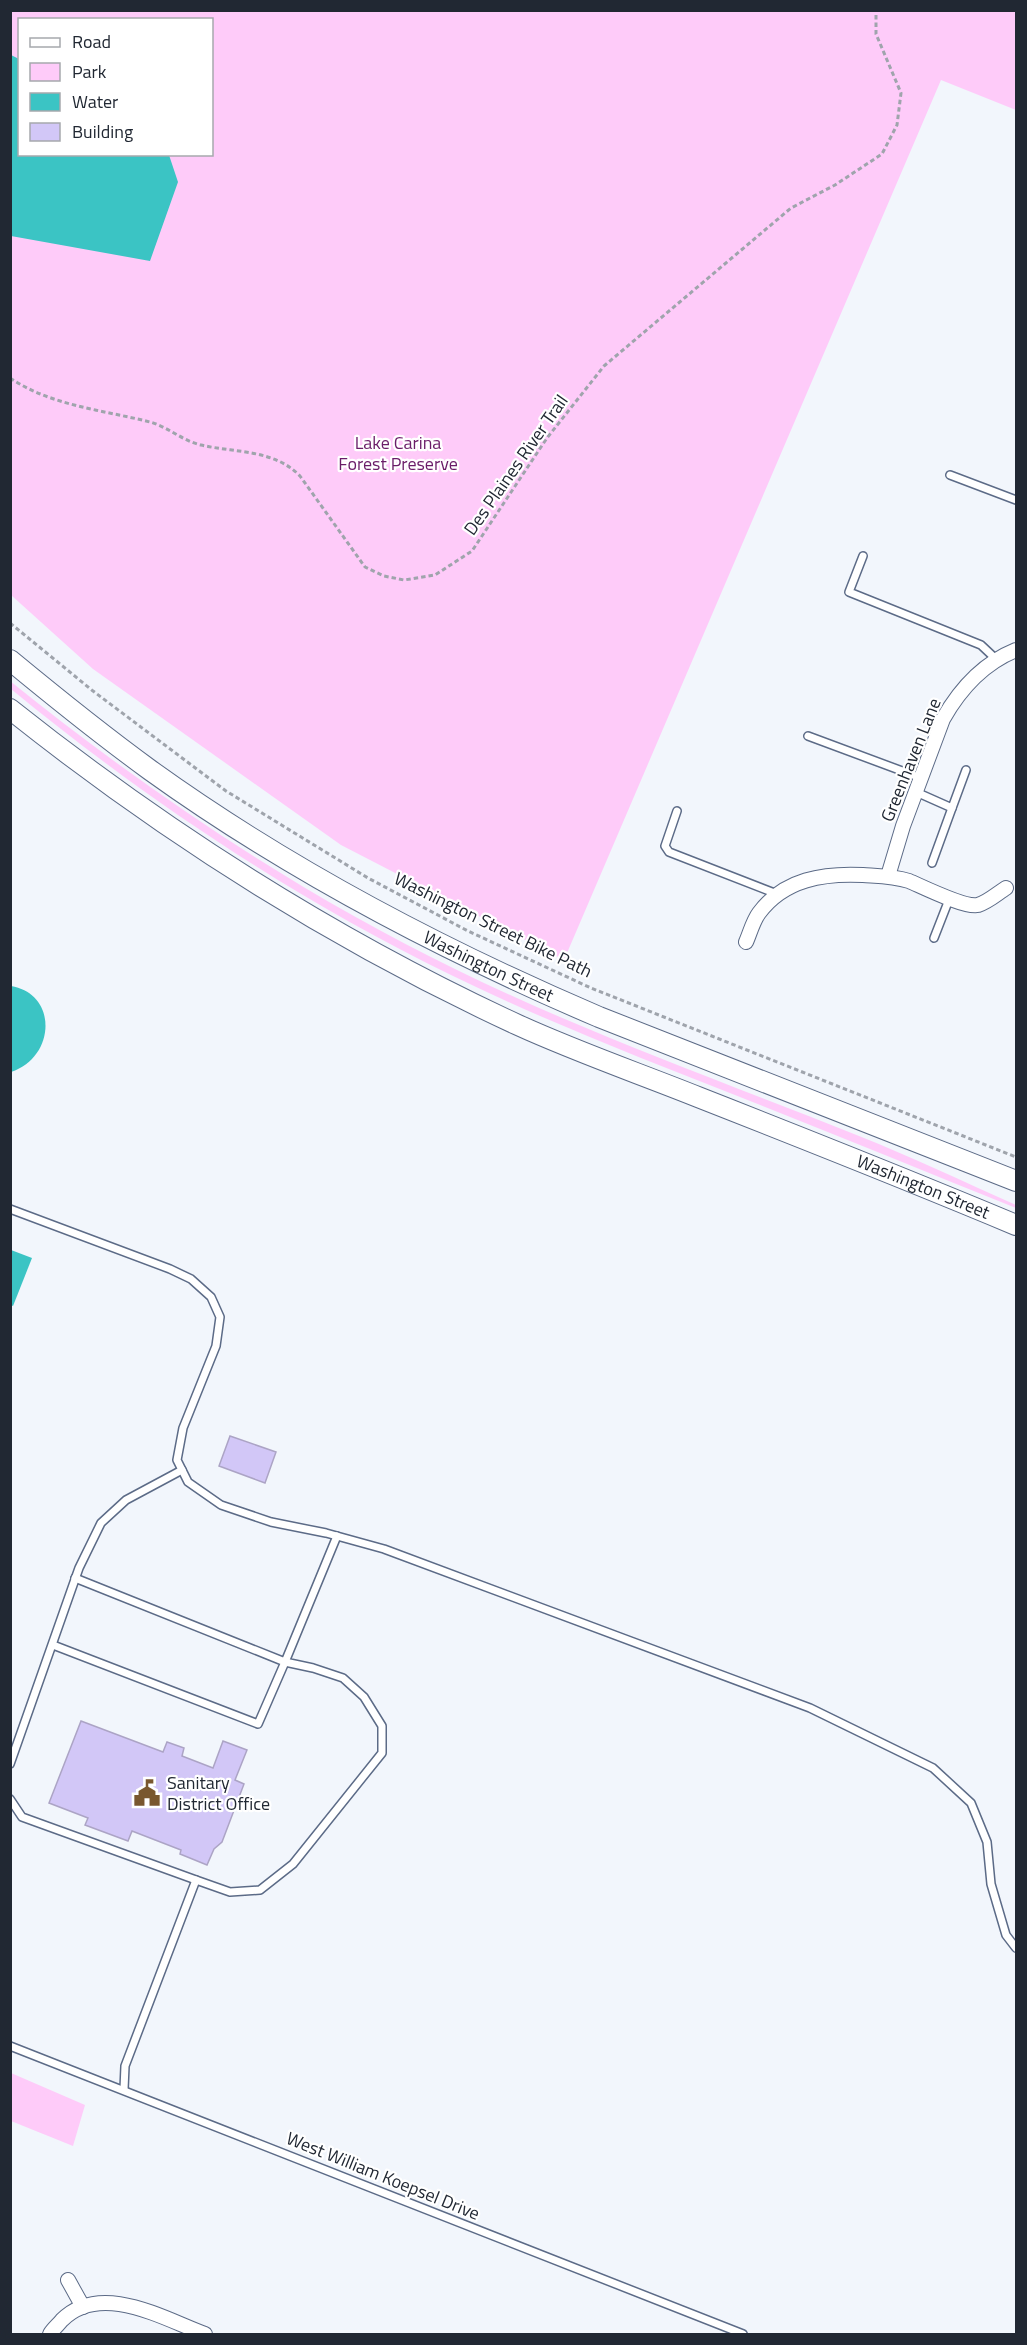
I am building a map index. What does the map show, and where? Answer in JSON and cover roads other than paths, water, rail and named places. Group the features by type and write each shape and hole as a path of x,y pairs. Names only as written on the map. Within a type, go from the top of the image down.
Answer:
{"main road":[{"name":"Washington Street","path":"10,660 151,771 285,858 395,921 521,983 599,1017 1017,1181"},
{"name":"Washington Street","path":"10,709 126,798 235,872 369,950 442,988 560,1042 1017,1225"}],"street":[{"name":"Greenhaven Lane","path":"888,876 903,826 943,719 952,704 976,675 1017,650"},
{"path":"746,942 758,914 777,894 796,883 818,877 844,874 888,876 905,880 966,904 978,905 1006,888"},
{"path":"68,2280 83,2307"},
{"path":"50,2334 69,2313 104,2302 121,2304 205,2334"}],"lane":[{"path":"950,475 1017,500"},
{"path":"863,556 849,592 981,645 998,661"},
{"path":"808,736 921,778"},
{"path":"932,863 966,770"},
{"path":"915,792 952,808"},
{"path":"678,811 666,846 669,852 777,894"},
{"path":"933,938 950,897"},
{"path":"10,1209 171,1269 191,1279 211,1297 220,1317 216,1346 183,1428 177,1460 188,1482 221,1505 271,1522 384,1549 810,1708 933,1768 971,1803 987,1842 991,1884 1006,1935 1017,1948"},
{"path":"10,1764 75,1578 101,1523 126,1500 182,1470"},
{"path":"53,1645 258,1724 337,1536"},
{"path":"10,1799 22,1817 230,1892 260,1890 293,1864 382,1753 382,1726 364,1697 343,1678 285,1662 75,1578"},
{"path":"124,2089 125,2066 196,1880"},
{"name":"West William Koepsel Drive","path":"10,2046 743,2334"}],"water":[{"path":"11,55 18,58 18,156 169,156 178,182 150,261 11,236"},
{"path":"11,986 26,991 37,1001 44,1013 46,1026 37,1053 26,1064 11,1072"},
{"path":"11,1250 32,1258 13,1306 11,1305"}],"place":[{"name":"Sanitary District Office","path":"147,1793"}],"park label":[{"name":"Lake Carina Forest Preserve","path":"398,453"}]}
